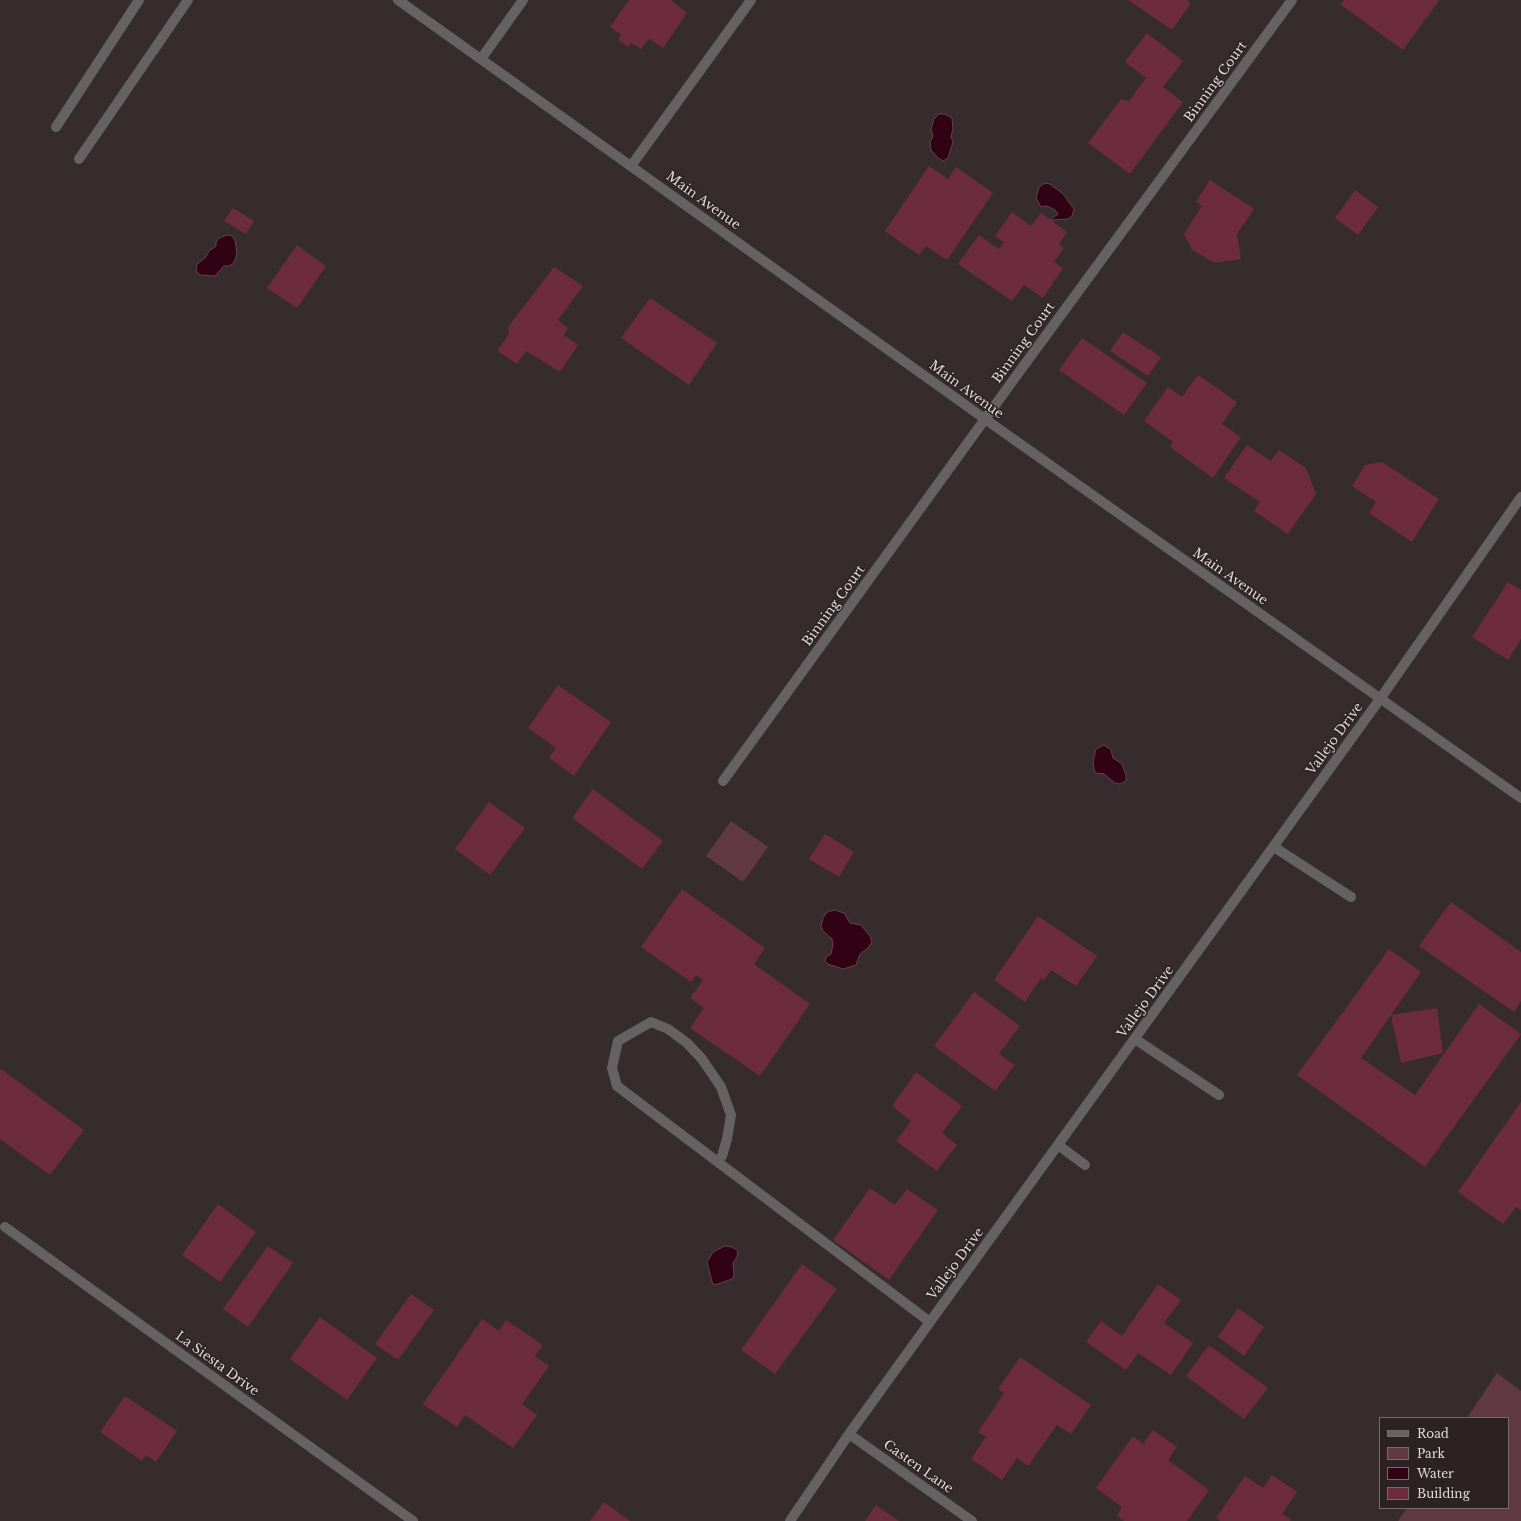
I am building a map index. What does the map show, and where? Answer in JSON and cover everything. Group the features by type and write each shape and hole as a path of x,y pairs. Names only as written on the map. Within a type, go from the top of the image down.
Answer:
{"street":[{"path":"56,127 139,0"},
{"path":"79,159 188,0"},
{"name":"Main Avenue","path":"398,0 985,420 1521,798"},
{"path":"481,59 523,0"},
{"path":"631,166 751,0"},
{"name":"Binning Court","path":"723,781 1292,0"},
{"name":"Vallejo Drive","path":"790,1521 849,1434 1380,699 1521,497"},
{"path":"1274,847 1351,897"},
{"path":"718,1162 722,1156 727,1139 731,1115 721,1087 702,1059 687,1043 668,1029 651,1022 618,1041 612,1068 617,1086 930,1322"},
{"path":"1135,1039 1219,1095"},
{"path":"1058,1145 1085,1164"},
{"name":"La Siesta Drive","path":"5,1227 413,1521"},
{"name":"Casten Lane","path":"849,1434 972,1521"}],"green space":[{"path":"731,821 768,847 743,882 706,856"},
{"path":"1497,1373 1521,1391 1521,1521 1398,1521 1406,1509 1509,1509 1509,1417 1468,1417"}],"water":[{"path":"939,114 945,114 952,118 953,128 951,137 953,142 948,158 943,161 931,150 930,142 933,136 931,129 934,119"},
{"path":"1045,183 1050,184 1063,194 1074,209 1072,216 1068,219 1050,220 1058,214 1055,210 1047,206 1041,207 1036,198 1039,187"},
{"path":"227,235 232,236 235,240 237,254 234,263 229,266 224,266 215,276 200,275 196,271 197,264 216,246 216,242 219,238"},
{"path":"1104,745 1111,750 1113,758 1122,764 1126,775 1126,781 1120,784 1115,783 1104,774 1095,773 1093,762 1096,749"},
{"path":"835,910 844,913 850,923 861,925 870,936 872,942 868,948 860,954 856,965 843,969 828,964 825,961 826,957 831,954 833,944 832,939 823,931 821,927 823,918 827,912"},
{"path":"725,1246 732,1247 738,1251 737,1257 733,1263 734,1275 732,1279 715,1285 712,1282 707,1262 713,1252"}],"building":[{"path":"629,0 671,0 687,13 663,48 649,39 641,49 631,43 628,47 618,40 621,35 610,27"},
{"path":"1128,0 1187,0 1191,3 1172,30"},
{"path":"1344,0 1439,1 1403,50 1340,4"},
{"path":"1147,33 1183,61 1163,87 1183,102 1130,174 1088,143 1121,99 1129,101 1146,78 1125,62"},
{"path":"929,166 948,179 956,167 993,193 947,260 926,246 919,255 885,231"},
{"path":"1210,180 1254,209 1237,234 1241,259 1215,263 1192,250 1184,234 1202,206 1196,202"},
{"path":"1355,190 1378,207 1358,235 1335,218"},
{"path":"233,208 254,221 246,234 224,221"},
{"path":"1012,212 1031,226 1041,213 1067,232 1059,244 1064,248 1054,262 1063,268 1043,298 1024,285 1012,301 958,264 979,235 999,249 1004,242 995,236"},
{"path":"297,245 326,266 297,308 267,288"},
{"path":"554,267 583,286 558,320 568,328 564,335 578,345 560,372 526,351 517,364 497,351 509,334 508,327"},
{"path":"650,298 717,343 689,385 621,338"},
{"path":"1123,332 1161,357 1148,376 1110,351"},
{"path":"1082,338 1147,383 1124,415 1059,370"},
{"path":"1198,375 1237,402 1222,424 1241,437 1213,478 1170,447 1173,442 1144,421 1168,387 1182,397"},
{"path":"1247,445 1271,461 1279,450 1306,468 1316,494 1288,534 1254,511 1260,502 1224,478"},
{"path":"1382,462 1439,499 1412,542 1369,513 1376,502 1352,486 1365,465"},
{"path":"1508,582 1521,590 1521,639 1508,660 1472,637"},
{"path":"558,685 611,722 574,776 549,758 556,748 528,728"},
{"path":"593,789 663,841 642,869 572,818"},
{"path":"489,802 525,828 490,875 455,849"},
{"path":"825,834 854,852 839,877 809,859"},
{"path":"682,889 765,948 754,964 810,1004 760,1076 690,1028 704,1008 690,998 703,980 696,975 691,982 641,947"},
{"path":"1451,902 1521,952 1521,1001 1514,1012 1419,946"},
{"path":"1038,916 1097,956 1076,986 1051,970 1044,980 1041,978 1025,1002 994,980"},
{"path":"1389,949 1421,972 1361,1058 1415,1095 1479,1004 1521,1034 1425,1167 1297,1075"},
{"path":"974,992 1020,1026 999,1054 1015,1065 995,1091 934,1046"},
{"path":"1437,1008 1443,1053 1401,1063 1391,1015"},
{"path":"1,1069 84,1130 50,1175 0,1139"},
{"path":"916,1072 962,1106 942,1133 957,1145 937,1171 896,1141 911,1121 892,1106"},
{"path":"1521,1102 1521,1210 1516,1207 1503,1224 1458,1192"},
{"path":"870,1188 895,1205 907,1189 938,1210 889,1280 833,1240"},
{"path":"218,1204 256,1232 220,1282 182,1255"},
{"path":"268,1246 293,1263 248,1327 223,1309"},
{"path":"802,1264 837,1289 775,1374 741,1350"},
{"path":"1158,1284 1181,1300 1164,1323 1193,1343 1171,1375 1138,1353 1126,1370 1086,1342 1101,1321 1122,1336"},
{"path":"411,1294 434,1310 398,1360 375,1344"},
{"path":"1238,1308 1264,1327 1244,1356 1218,1337"},
{"path":"320,1317 377,1358 347,1400 290,1359"},
{"path":"482,1319 499,1331 506,1320 543,1345 535,1356 549,1366 522,1404 537,1415 513,1448 465,1415 457,1427 423,1404"},
{"path":"1209,1345 1268,1388 1244,1419 1186,1376"},
{"path":"1020,1357 1091,1405 1071,1434 1057,1425 1028,1466 1017,1458 1002,1480 971,1459 986,1437 978,1432 1004,1393 998,1389"},
{"path":"125,1396 177,1431 156,1462 146,1455 142,1461 100,1432"},
{"path":"1153,1430 1177,1447 1168,1460 1209,1490 1187,1521 1124,1521 1117,1516 1122,1507 1096,1488 1133,1436 1143,1444"},
{"path":"1272,1475 1297,1492 1282,1514 1291,1519 1290,1521 1220,1521 1216,1518 1245,1476 1263,1488"},
{"path":"604,1502 630,1521 590,1521"},
{"path":"876,1505 899,1521 865,1521"}]}
